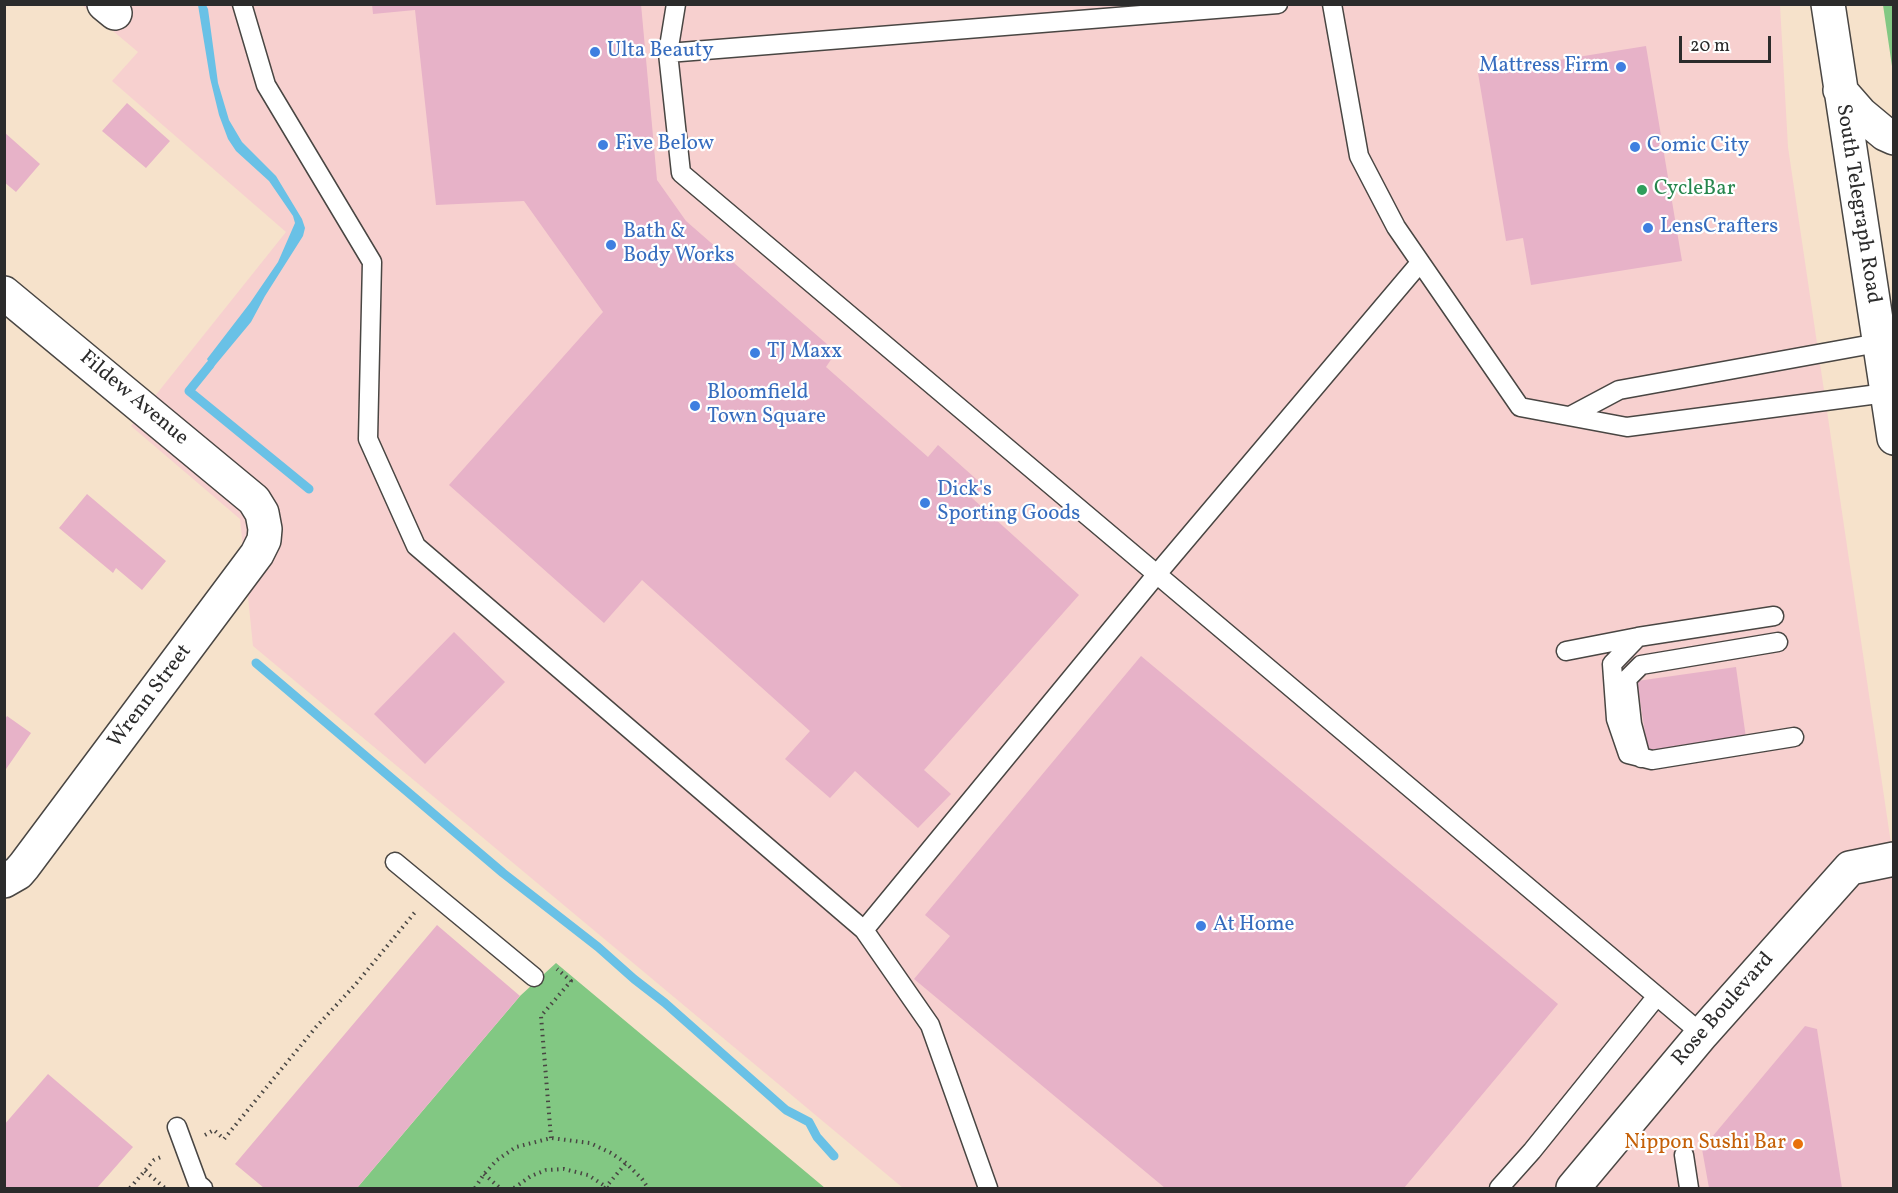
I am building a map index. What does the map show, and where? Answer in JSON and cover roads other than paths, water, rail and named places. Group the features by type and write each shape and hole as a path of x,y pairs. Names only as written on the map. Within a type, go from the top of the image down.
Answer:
{"main road":[{"name":"South Telegraph Road","path":"1828,4 1840,90 1886,342 1886,393 1893,438"},
{"path":"1840,90 1861,114 1893,138"},
{"name":"Fildew Avenue","path":"4,293 248,495 259,507"},
{"name":"Wrenn Street","path":"8,880 24,867 257,554 265,535 264,519 259,507"},
{"name":"Rose Boulevard","path":"1573,1188 1702,1034 1850,868 1893,859"}],"lane":[{"path":"242,4 266,85 372,262 368,439 417,546 864,930 930,1025 987,1188"},
{"path":"676,4 668,53 681,173 1702,1034"},
{"path":"668,53 1278,4"},
{"path":"1332,4 1359,156 1396,227 1419,264 1520,407 1627,427 1886,393"},
{"path":"864,930 1157,574 1419,264"},
{"path":"1572,415 1618,390 1886,342"},
{"path":"1566,651 1638,637 1774,616"},
{"path":"1638,637 1612,664 1616,719 1628,754 1652,760 1794,737"},
{"path":"1641,758 1632,724 1627,679 1641,665 1778,642"},
{"path":"395,862 534,977"},
{"path":"1499,1188 1532,1151 1657,996"},
{"path":"177,1127 198,1184 203,1188"},
{"path":"1684,1155 1689,1188"}],"water":[{"path":"198,5 206,5 208,9 218,83 229,120 242,142 276,176 305,228 303,236 251,322 212,369 207,359 278,262 295,223 293,216 269,181 236,151 228,139 219,115 210,78"}],"waterway":[{"path":"210,365 189,391 309,489"},
{"path":"256,663 503,873 665,1003 786,1110 809,1122 817,1137 834,1156"}],"place":[{"name":"Ulta Beauty","path":"595,52"},
{"name":"Mattress Firm","path":"1621,67"},
{"name":"Five Below","path":"603,145"},
{"name":"Comic City","path":"1635,147"},
{"name":"CycleBar","path":"1642,190"},
{"name":"LensCrafters","path":"1648,228"},
{"name":"Bath & Body Works","path":"611,245"},
{"name":"TJ Maxx","path":"755,353"},
{"name":"Bloomfield Town Square","path":"695,406"},
{"name":"Dick's Sporting Goods","path":"925,503"},
{"name":"At Home","path":"1201,926"},
{"name":"Nippon Sushi Bar","path":"1798,1144"}]}
